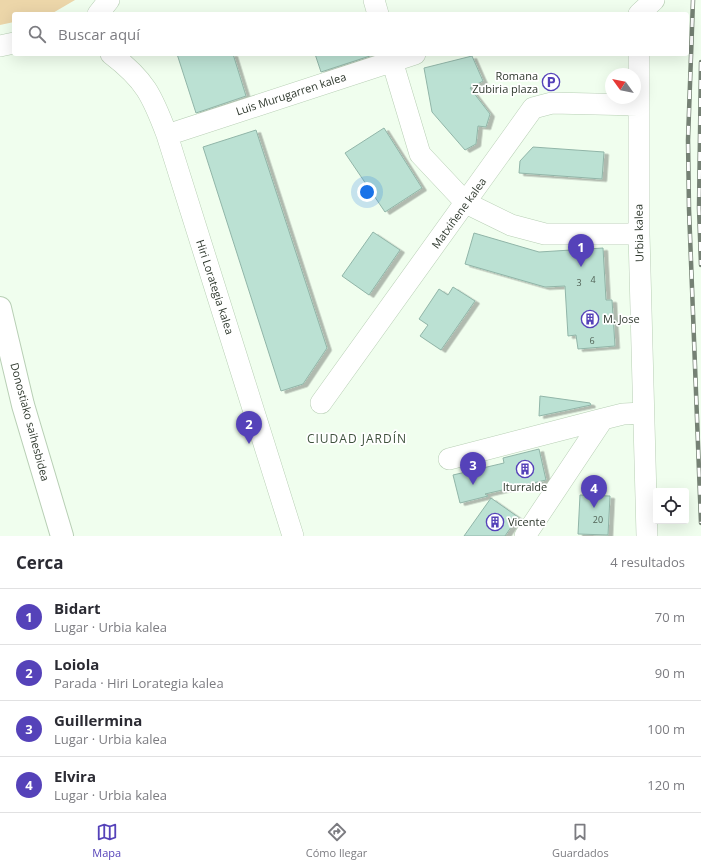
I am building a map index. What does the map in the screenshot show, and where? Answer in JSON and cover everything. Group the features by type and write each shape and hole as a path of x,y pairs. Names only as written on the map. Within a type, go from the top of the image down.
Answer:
{"highway":[{"name":"Donostiako saihesbidea","path":"0,308 23,405 62,536"}],"street":[{"path":"100,12 109,0"},
{"path":"374,0 377,12"},
{"path":"639,0 639,12"},
{"path":"641,12 654,0"},
{"path":"0,46 12,43"},
{"name":"Hiri Lorategia kalea","path":"113,56 136,75 153,99 167,134 293,536"},
{"name":"Luis Murugarren kalea","path":"167,134 391,58 403,56"},
{"name":"Urbia kalea","path":"639,56 638,234 647,536"},
{"path":"391,58 420,154 466,203 511,225 545,234 638,234"},
{"name":"Matxiñene kalea","path":"320,403 466,203 533,108 552,103 638,105"},
{"path":"449,459 623,414 643,413"},
{"path":"525,536 603,419"}],"shaded area":[{"path":"0,0 75,0 54,12 12,12 12,22 0,25"}],"building":[{"path":"178,56 234,56 246,96 196,113"},
{"path":"316,56 370,56 321,72"},
{"path":"472,56 483,81 470,88 490,114 486,127 478,126 476,144 465,150 432,112 424,68"},
{"path":"384,128 422,188 385,212 345,153"},
{"path":"256,130 327,348 303,384 281,391 203,147"},
{"path":"533,147 604,152 602,179 519,173 520,161"},
{"path":"373,232 400,250 369,295 342,276"},
{"path":"474,233 539,252 603,248 606,300 612,300 615,346 578,349 576,335 568,336 565,286 545,287 465,264"},
{"path":"453,287 475,301 441,350 420,336 428,325 419,319 439,289 448,295"},
{"path":"540,396 590,403 591,405 539,416"},
{"path":"539,449 546,480 485,494 488,496 460,503 453,475 504,463 503,458"},
{"path":"580,495 610,496 608,535 578,534"},
{"name":"Vicente","path":"491,498 518,517 505,536 464,536"}],"railway":[{"path":"693,0 688,140 689,209 701,523"},
{"path":"701,62 699,208 701,265"}],"place":[{"name":"Romana Zubiria plaza","path":"551,82"},
{"name":"Bidart","path":"581,267"},
{"name":"M. Jose","path":"590,319"},
{"name":"Loiola","path":"249,444"},
{"name":"Iturralde","path":"525,469"},
{"name":"Guillermina","path":"473,485"},
{"name":"Elvira","path":"594,508"},
{"name":"Vicente","path":"495,522"}],"district":[{"name":"CIUDAD JARDÍN","path":"357,439"}]}
